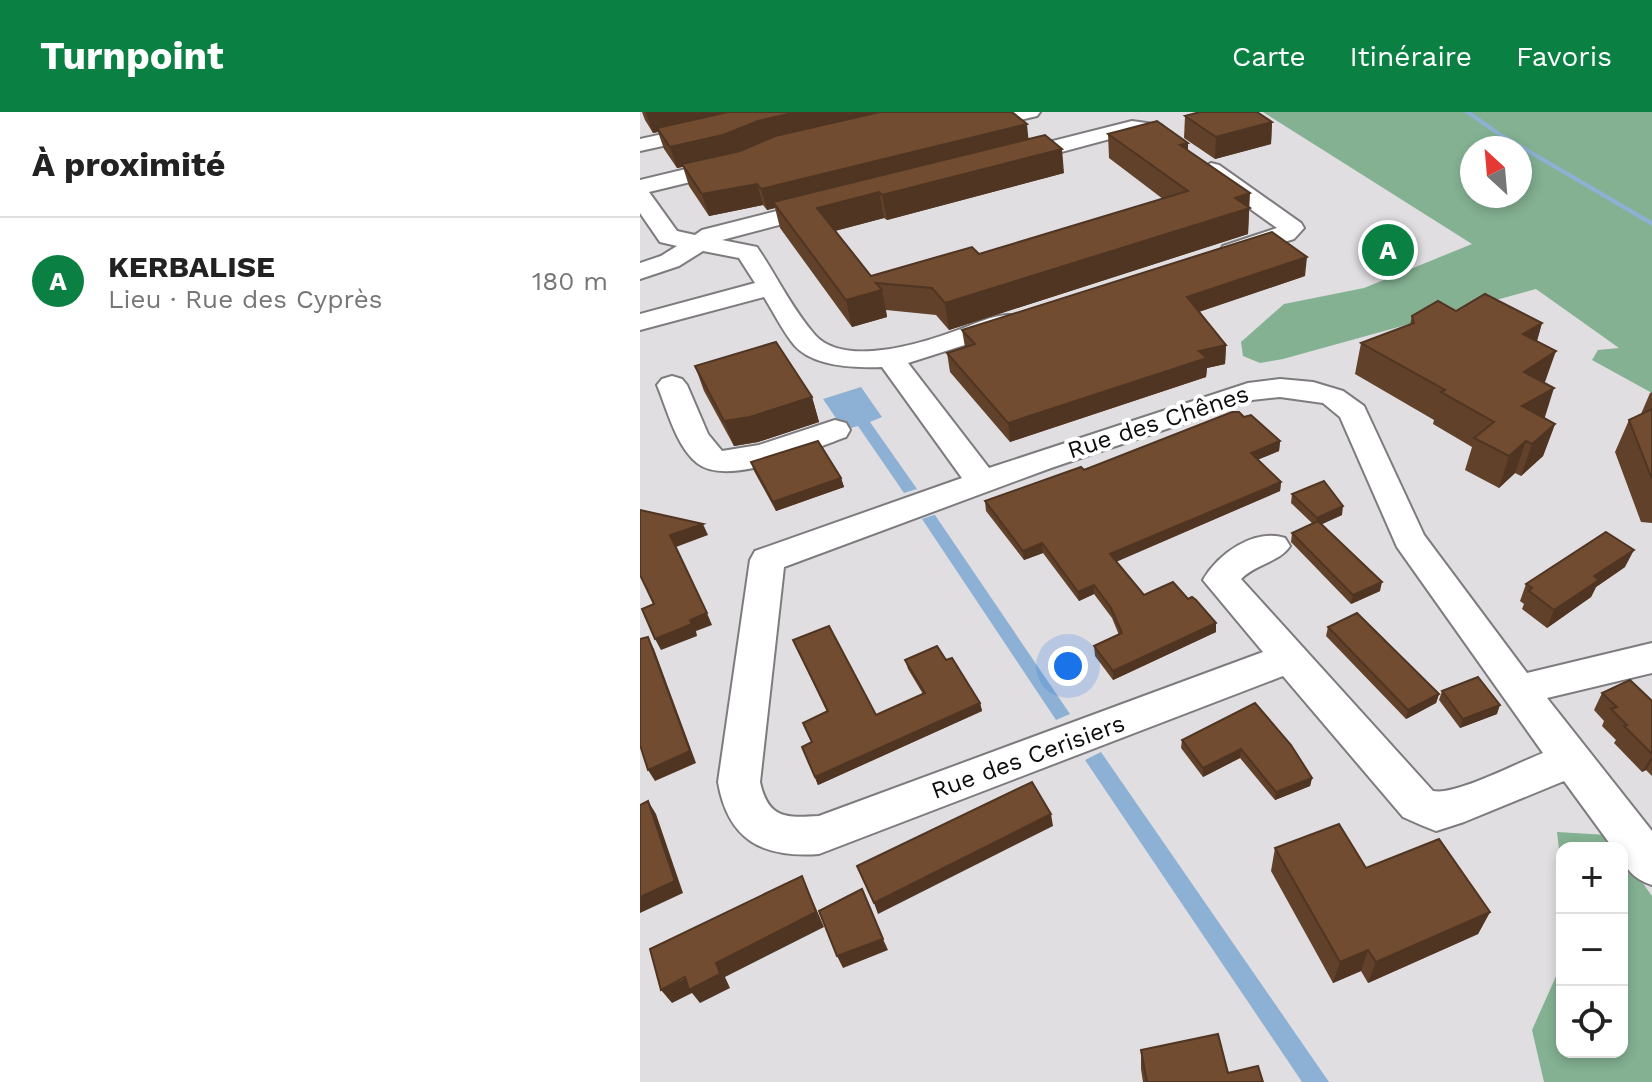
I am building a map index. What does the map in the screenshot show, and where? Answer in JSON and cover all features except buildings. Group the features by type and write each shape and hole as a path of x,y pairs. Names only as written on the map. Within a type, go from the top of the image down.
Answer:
{"street":[{"path":"640,145 790,112"},
{"path":"1016,113 1053,148"},
{"path":"749,121 764,138"},
{"path":"997,163 1143,126 1151,127 1292,228 1285,234 1215,256"},
{"path":"640,187 751,159"},
{"path":"640,196 665,235 697,244 745,250 771,287 797,346 853,358 891,360 1039,312"},
{"path":"640,271 670,261 721,232 847,200"},
{"path":"640,322 771,287"},
{"path":"891,360 982,482"},
{"path":"678,383 700,446 712,460 722,463 745,459 835,430"},
{"name":"Rue des Chênes","path":"765,829 742,804 739,782 767,560 982,482 1265,388 1304,390 1333,397 1349,408 1409,539 1518,690 1652,865"},
{"path":"1273,546 1235,562 1227,568 1221,580 1418,804 1436,812 1464,804 1572,759"},
{"name":"Rue des Cerisiers","path":"765,829 793,838 819,835 1289,658"},
{"path":"1518,690 1648,664"}],"green space":[{"path":"1263,112 1652,112 1652,393 1592,360 1598,350 1619,348 1536,289 1283,359 1260,363 1243,356 1241,342 1284,304 1364,288 1472,244"},
{"path":"1557,832 1608,835 1613,842 1558,842"},
{"path":"1628,862 1652,896 1652,1082 1544,1082 1532,1030 1556,976 1556,1058 1628,1058"}],"water":[{"path":"861,387 882,417 870,422 917,489 904,493 858,426 844,430 823,399"},
{"path":"935,515 1070,714 1056,720 922,519"},
{"path":"1101,752 1329,1082 1302,1082 1085,760"}],"waterway":[{"path":"1467,112 1652,224"}],"place":[{"name":"KERBALISE","path":"1388,250"}]}
